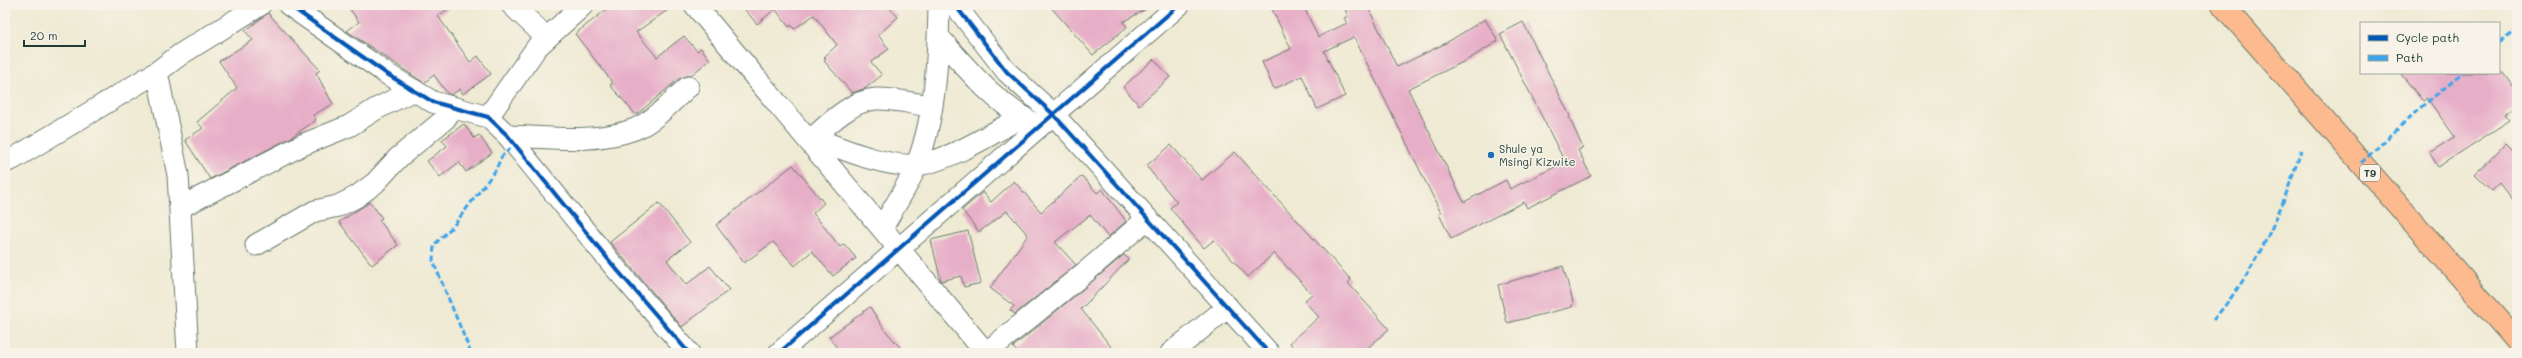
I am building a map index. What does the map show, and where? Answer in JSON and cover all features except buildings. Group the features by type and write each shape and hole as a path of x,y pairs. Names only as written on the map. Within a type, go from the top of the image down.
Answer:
{"highway":[{"name":"T9","path":"2223,5 2517,341"}],"street":[{"path":"5,162 13,159 157,72 181,54 260,5"},
{"path":"289,5 433,102 488,117 508,136 612,264 689,353"},
{"path":"512,5 547,38"},
{"path":"488,117 537,47 583,5"},
{"path":"695,5 809,136 899,249 986,353 1148,219"},
{"path":"882,228 917,165 927,131 938,36 939,5"},
{"path":"955,5 1008,72 1038,119 1148,219 1269,353"},
{"path":"779,353 899,249 1038,119 1179,5"},
{"path":"938,36 991,95 1038,119"},
{"path":"157,72 178,174 181,206 188,353"},
{"path":"508,136 561,140 611,134 636,128 688,87"},
{"path":"181,206 302,145 348,126 376,108 414,90"},
{"path":"809,136 865,102 875,99 931,106"},
{"path":"256,245 310,214 338,206 356,197 375,183 398,158 445,119 453,107"},
{"path":"809,136 894,163 917,165 1038,119"},
{"path":"1171,353 1228,307"}],"marked path":[{"path":"2500,42 2517,29"},
{"path":"2361,163 2420,108 2462,74"},
{"path":"471,353 433,261 434,245 454,225 495,171 502,156 515,144"},
{"path":"2213,320 2242,281 2266,240 2294,173 2301,150"}],"cycle path":[{"path":"289,5 387,74 433,102 488,117 508,136 612,264 689,353"},
{"path":"955,5 1007,72 1053,114 1269,353"},
{"path":"779,353 1179,5"}],"place":[{"name":"Shule ya Msingi Kizwite","path":"1491,155"}]}
